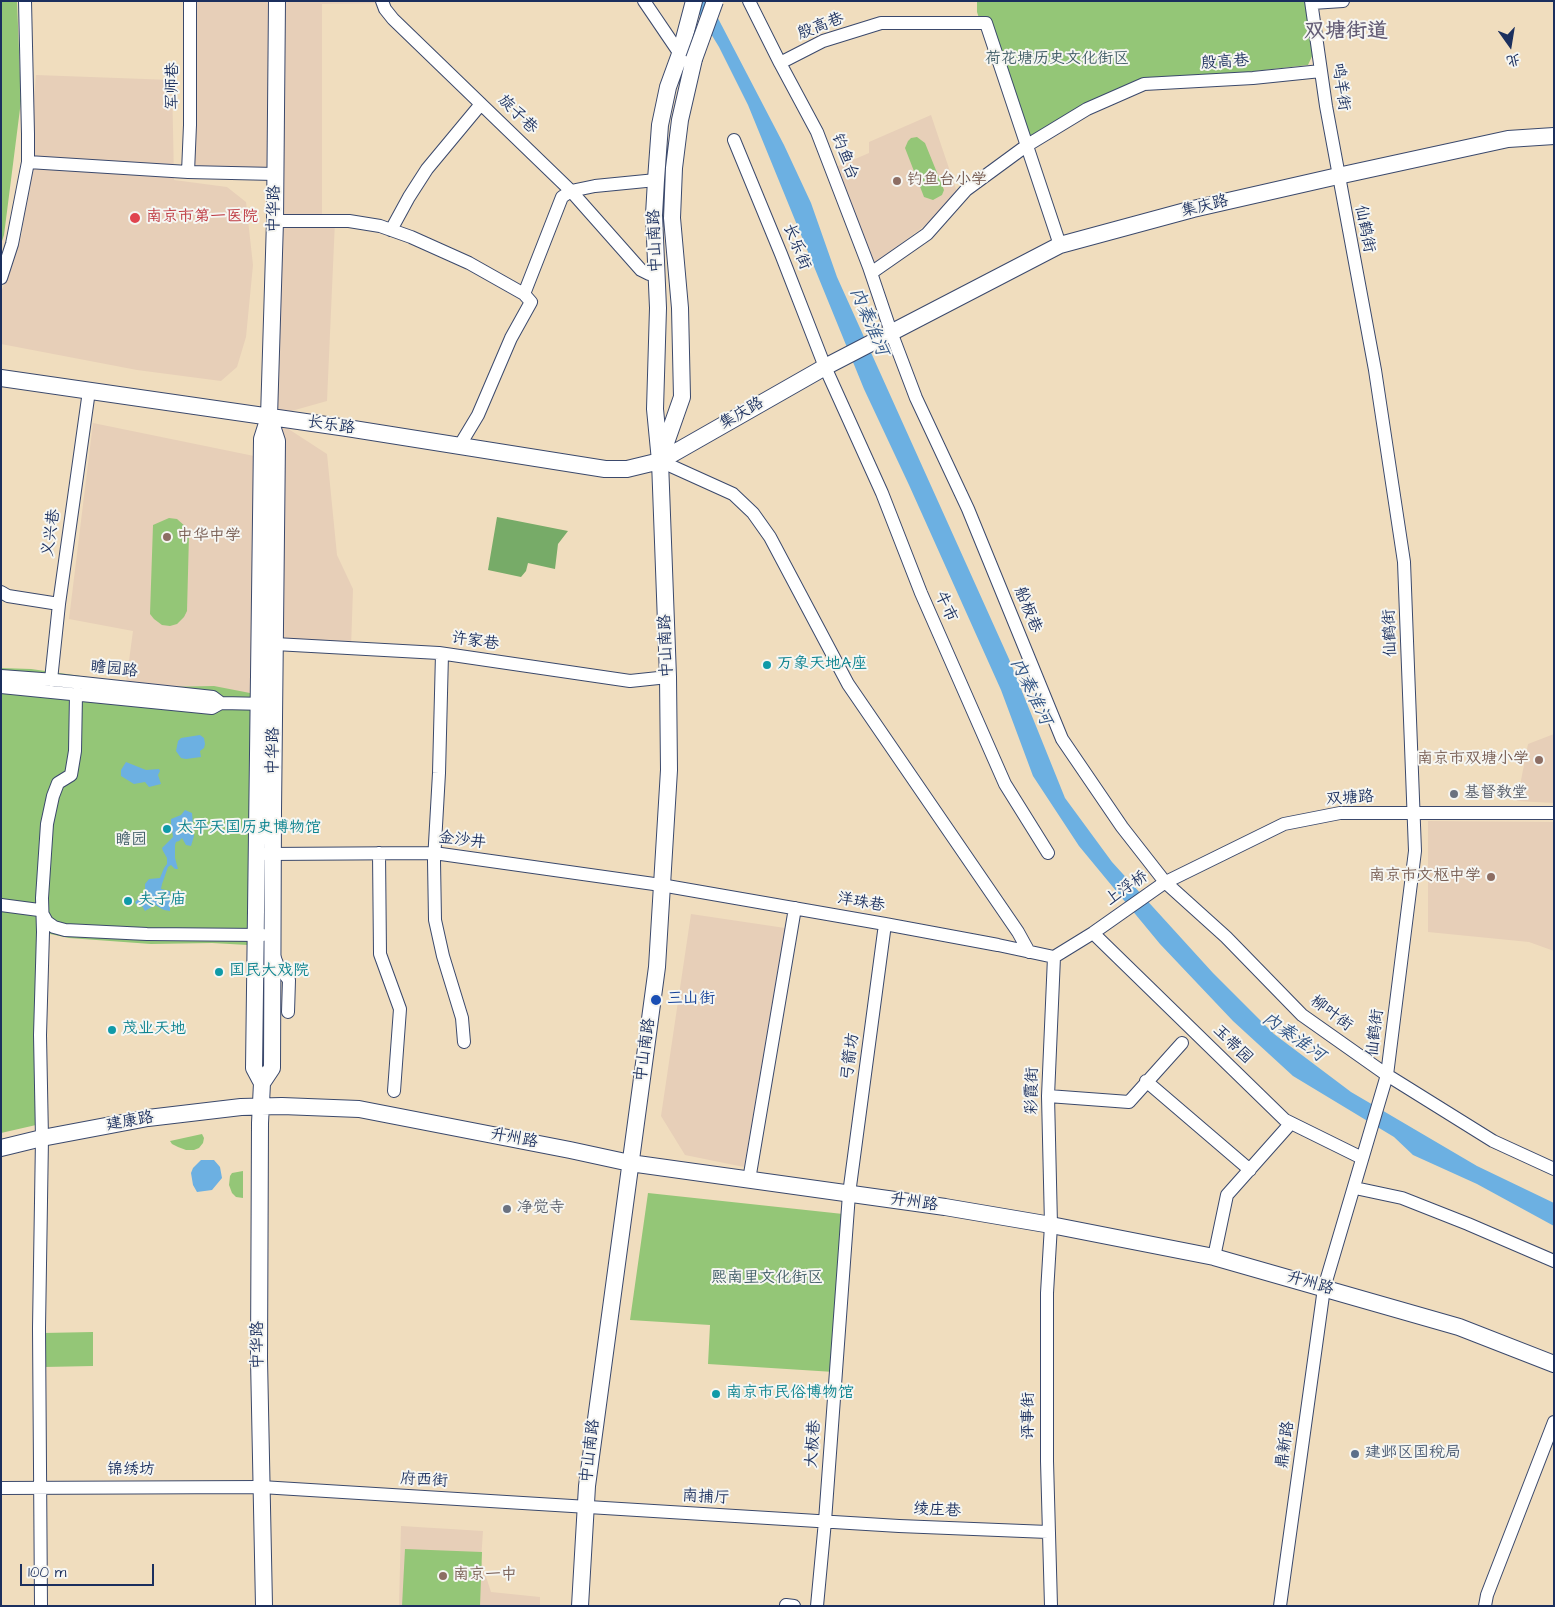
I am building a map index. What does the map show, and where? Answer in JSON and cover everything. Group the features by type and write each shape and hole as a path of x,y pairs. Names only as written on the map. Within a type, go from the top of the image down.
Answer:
{"main road":[{"name":"中华路","path":"264,1606 260,1487 259,1349 262,1083 254,1068 262,439 269,417 276,174 277,1"},
{"path":"687,56 694,1"},
{"path":"687,56 715,1"},
{"name":"中山南路","path":"580,1606 587,1486 657,967 669,770 668,677 660,461 655,409 658,274 654,215 660,125 668,87 687,56"},
{"name":"中山南路","path":"660,461 682,397 680,308 672,218 674,168 687,56"},
{"name":"集庆路","path":"660,461 825,367 1060,244 1338,176 1508,139 1554,136"},
{"name":"长乐路","path":"1,378 606,469 627,469 660,461"},
{"name":"中华路","path":"262,1083 272,1068 278,441 269,417"},
{"name":"升州路","path":"261,1106 359,1109 570,1150 630,1164 945,1207 1214,1257 1458,1327 1554,1364"},
{"name":"建康路","path":"1,1148 42,1138 148,1118 261,1106"}],"street":[{"path":"1,278 12,244 28,162 25,1"},
{"name":"军师巷","path":"188,172 190,1"},
{"name":"旋子巷","path":"382,1 384,9 393,19 571,191 641,270 649,274 658,274"},
{"path":"644,1 687,56"},
{"name":"钓鱼台","path":"750,1 780,63 817,132 871,273 884,336"},
{"path":"1312,2 1343,1"},
{"name":"鸣羊街","path":"1312,2 1338,176"},
{"name":"殷高巷","path":"780,63 824,41 881,23 986,23 1060,244"},
{"name":"殷高巷","path":"871,273 927,234 966,190 1026,146 1087,109 1144,84 1253,78 1321,71"},
{"path":"391,230 427,169 481,104"},
{"name":"长乐街","path":"734,140 825,367"},
{"path":"28,162 188,172 276,174"},
{"name":"仙鹤街","path":"1338,176 1375,370 1404,562 1415,851 1387,1075 1369,1142 1362,1158"},
{"path":"524,294 562,197 571,191 594,186 656,180"},
{"path":"275,221 349,221 380,226 469,263 524,294 531,302 511,338 478,416 460,446"},
{"name":"船板巷","path":"884,336 916,398 968,509 1062,739 1122,827 1164,883"},
{"name":"牛市","path":"825,367 882,493 921,593 1005,784 1048,853"},
{"name":"义兴巷","path":"47,684 88,391"},
{"path":"660,461 733,494 753,513 770,538 848,684 1013,924 1029,952"},
{"path":"1,592 8,596 59,604"},
{"name":"许家巷","path":"275,644 442,654 630,681 668,677"},
{"path":"442,654 439,773 434,853 435,920 443,956 462,1018 464,1042"},
{"name":"瞻园路","path":"1,676 47,684 213,697 221,703"},
{"name":"瞻园路","path":"1,687 47,684 76,694 212,708 221,703 274,704"},
{"path":"40,1606 39,1328 42,1138 40,1035 43,978 42,898 48,824 53,796 58,783 71,775 75,751 76,694"},
{"name":"双塘路","path":"1164,883 1284,824 1340,813 1554,813"},
{"path":"379,853 380,954 400,1009 394,1091"},
{"name":"金沙井","path":"257,854 434,853 661,885"},
{"name":"上浮桥","path":"1094,933 1164,883"},
{"name":"柳叶街","path":"1164,883 1226,937 1302,1015 1387,1075 1493,1141 1554,1169"},
{"name":"洋珠巷","path":"661,885 885,924 1054,957"},
{"path":"1,906 39,910 47,922 54,927 65,930 147,934 273,936"},
{"path":"749,1180 795,908"},
{"name":"弓箭坊","path":"849,1194 885,924"},
{"path":"1054,957 1094,933"},
{"name":"玉带园","path":"1094,933 1285,1120 1362,1158"},
{"path":"273,954 278,966 289,980 288,1012"},
{"name":"彩霞街","path":"1052,1226 1048,1096 1054,957"},
{"path":"1048,1096 1129,1102 1182,1043"},
{"path":"1146,1081 1250,1170"},
{"path":"1214,1257 1227,1195 1290,1123"},
{"path":"1324,1288 1355,1188 1362,1158"},
{"path":"1355,1188 1402,1198 1554,1261"},
{"name":"大板巷","path":"817,1606 849,1194"},
{"name":"评事街","path":"1051,1606 1046,1462 1047,1302 1052,1226"},
{"name":"鼎新路","path":"1280,1606 1324,1288"},
{"path":"1485,1606 1487,1595 1554,1422"},
{"name":"锦绣坊","path":"1,1488 260,1487"},
{"name":"府西街","path":"260,1487 586,1507"},
{"name":"南捕厅","path":"586,1507 825,1521"},
{"name":"绫庄巷","path":"825,1521 934,1528 1048,1532"},
{"path":"786,1605 794,1606"}],"shaded area":[{"path":"190,1 382,1 382,3 322,4 322,221 335,221 327,401 270,417 327,454 337,555 353,589 351,648 275,644 277,441 269,417 275,175 188,172"},
{"name":"南京市第一医院","path":"36,75 172,80 174,180 227,187 246,202 253,265 246,337 237,367 221,381 137,370 1,344 1,292 22,233"},
{"name":"钓鱼台小学","path":"931,115 958,195 923,227 873,264 834,168 869,153 869,142"},
{"name":"中华中学","path":"93,423 254,456 257,694 126,683 133,631 69,619"},
{"name":"南京市双塘小学","path":"1554,734 1554,803 1517,801 1528,744"},
{"name":"南京市文枢中学","path":"1428,821 1554,822 1554,951 1529,942 1428,932"},
{"path":"691,914 785,928 744,1167 685,1155 661,1116"},
{"name":"南京一中","path":"401,1526 483,1531 481,1561 491,1592 540,1597 540,1606 399,1606"}],"green space":[{"path":"1,1 17,1 21,101 4,235 1,244"},
{"name":"荷花塘历史文化街区","path":"977,1 1305,1 1313,54 1308,65 1144,84 1020,143 977,12"},
{"path":"917,137 925,143 944,190 942,195 933,200 924,197 905,148 911,138"},
{"path":"497,517 568,531 558,544 555,569 528,563 526,571 521,577 488,570"},
{"path":"169,518 177,519 186,527 189,535 187,611 177,624 170,626 162,625 150,614 153,525"},
{"name":"夫子庙","path":"1,668 31,669 159,687 214,686 250,693 260,721 248,945 212,943 151,944 69,938 36,931 38,943 36,1125 1,1133"},
{"path":"202,1134 204,1138 203,1143 194,1150 178,1147 170,1141"},
{"path":"243,1171 243,1198 236,1197 229,1185 232,1173"},
{"name":"熙南里文化街区","path":"648,1193 843,1214 834,1372 708,1364 710,1325 630,1320"},
{"path":"93,1332 93,1366 44,1367 43,1333"},
{"path":"405,1549 482,1552 480,1606 402,1606"}],"water":[{"path":"691,1 709,1 784,145 811,203 837,277 1009,659 1065,798 1112,862 1213,973 1274,1034 1351,1092 1477,1166 1554,1203 1554,1226 1477,1184 1413,1155 1394,1137 1293,1076 1233,1021 1160,944 1079,846 1033,776 1001,690 864,389 748,105 719,47"},
{"path":"200,735 204,738 205,744 204,748 200,751 201,757 181,758 176,751 178,741 181,738"},
{"path":"126,762 146,770 159,769 158,775 161,784 149,787 145,782 134,784 121,776 121,770"},
{"path":"185,810 192,813 194,836 191,846 186,845 182,838 176,842 175,858 178,869 171,865 168,867 162,884 161,889 170,891 170,911 155,905 145,911 142,906 135,902 145,892 145,884 149,879 160,878 167,864 167,858 162,848 173,837 171,819 181,815"},
{"path":"201,1160 214,1160 220,1167 222,1178 212,1190 197,1192 193,1185 191,1173"}],"place":[{"name":"钓鱼台小学","path":"897,181"},
{"name":"南京市第一医院","path":"135,218"},
{"name":"中华中学","path":"167,537"},
{"name":"万象天地A座","path":"767,665"},
{"name":"南京市双塘小学","path":"1539,760"},
{"name":"基督教堂","path":"1454,794"},
{"name":"太平天国历史博物馆","path":"167,829"},
{"name":"南京市文枢中学","path":"1491,877"},
{"name":"夫子庙","path":"128,901"},
{"name":"国民大戏院","path":"219,972"},
{"name":"三山街","path":"656,1000"},
{"name":"茂业天地","path":"112,1030"},
{"name":"净觉寺","path":"507,1209"},
{"name":"南京市民俗博物馆","path":"716,1394"},
{"name":"建邺区国税局","path":"1355,1454"},
{"name":"南京一中","path":"443,1576"}],"district":[{"name":"双塘街道","path":"1346,33"}],"water label":[{"name":"内秦淮河","path":"868,322"},
{"name":"内秦淮河","path":"1030,692"},
{"name":"内秦淮河","path":"1293,1038"}],"park label":[{"name":"瞻园","path":"131,841"}]}
